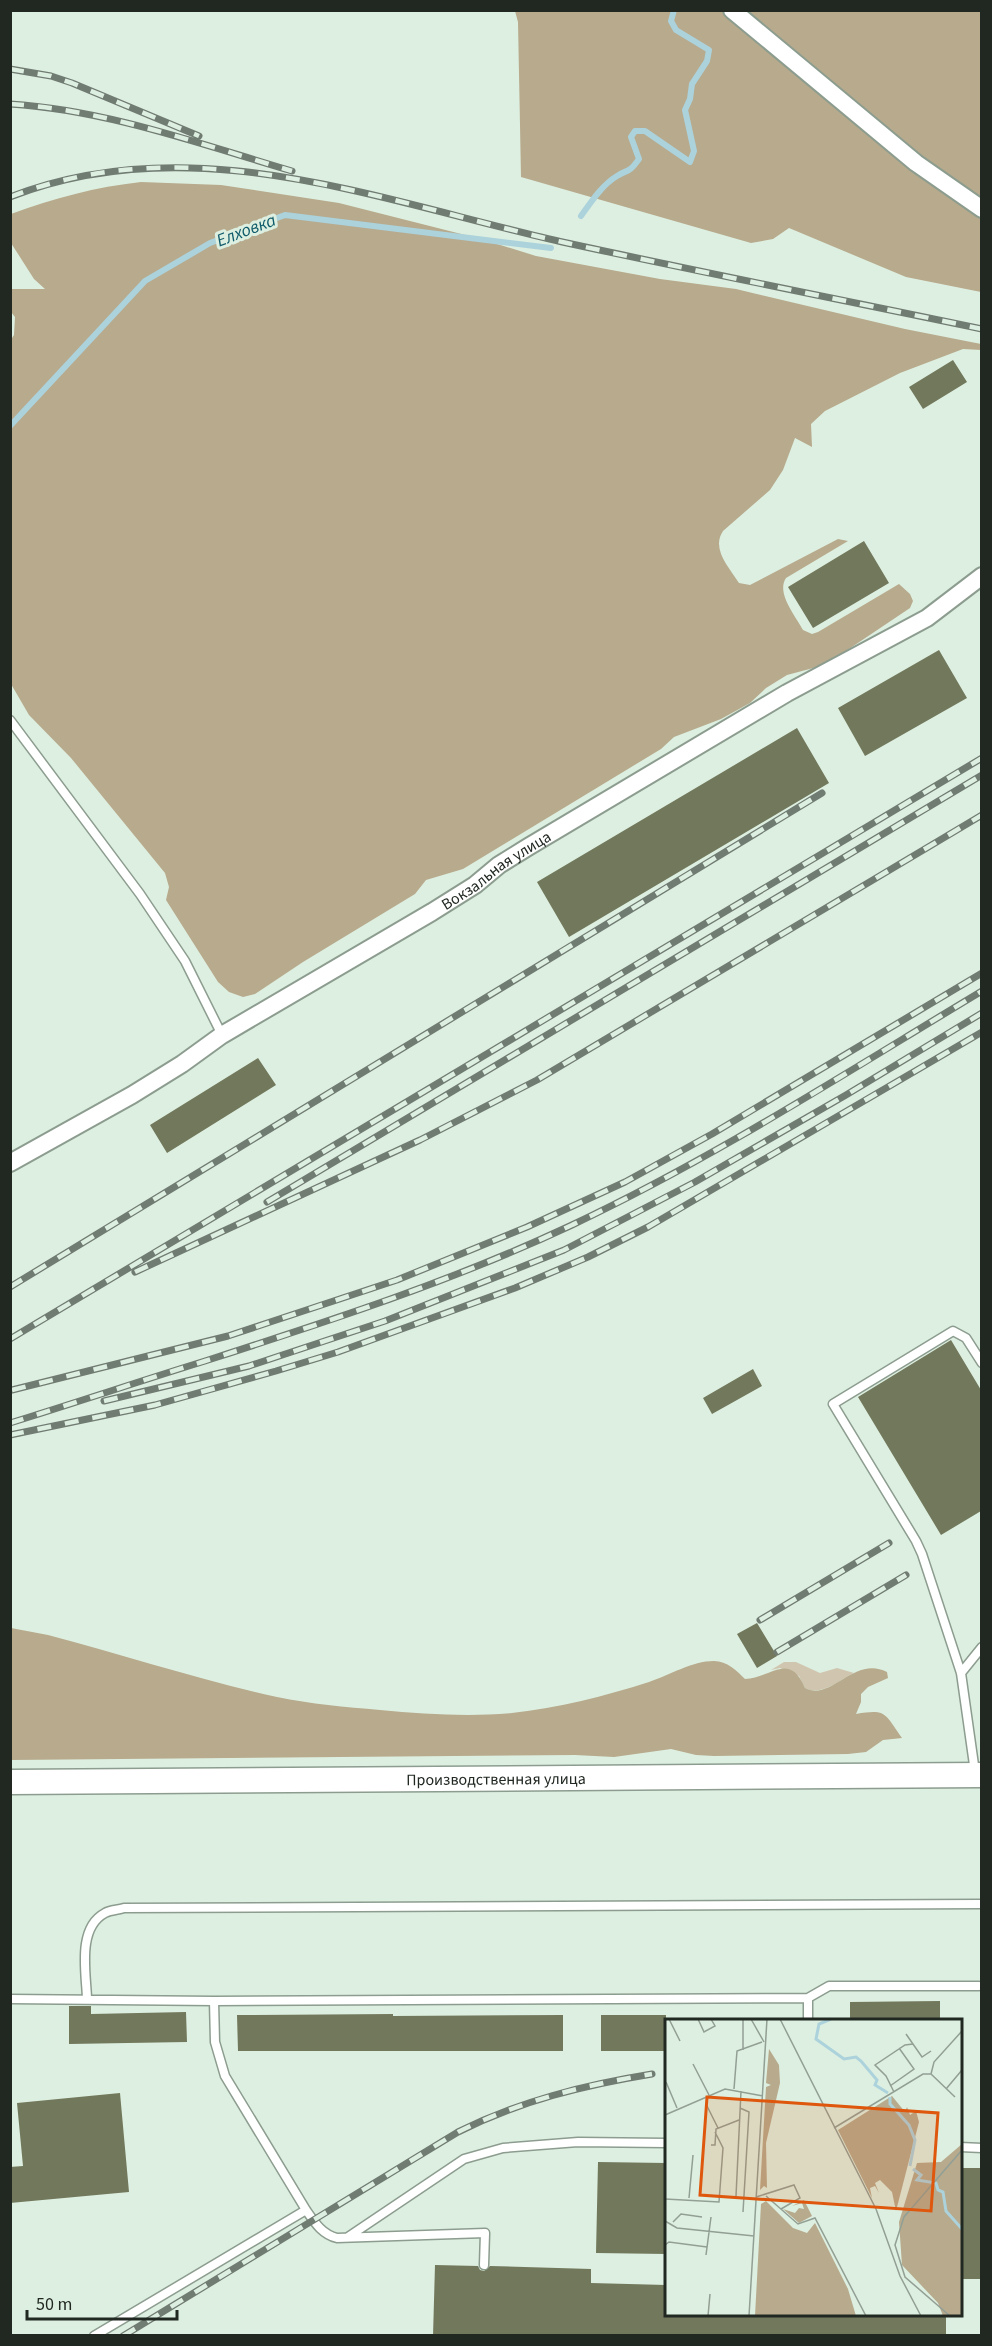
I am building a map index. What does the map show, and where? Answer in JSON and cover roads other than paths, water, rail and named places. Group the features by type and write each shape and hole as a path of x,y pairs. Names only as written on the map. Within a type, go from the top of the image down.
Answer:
{"main road":[{"name":"Производственная улица","path":"10,1782 979,1776"}],"street":[{"path":"732,10 916,163 981,209"},
{"name":"Вокзальная улица","path":"10,1163 132,1095 182,1064 222,1035 432,912 475,885 499,865 767,705 927,618 981,576"}],"lane":[{"path":"10,720 140,894 179,951 222,1035"},
{"path":"979,1776 962,1673 916,1541 832,1404 953,1331 966,1338 981,1363"},
{"path":"962,1673 981,1647"},
{"path":"87,1998 85,1947 92,1924 105,1912 124,1908 981,1904"},
{"path":"10,1999 214,2001 808,1998 829,1986 979,1986"},
{"path":"808,1998 808,2019"},
{"path":"214,2001 215,2042 225,2076 306,2210 328,2235 338,2238 485,2233 484,2265"},
{"path":"348,2237 464,2159 503,2148 578,2142 665,2143"},
{"path":"962,2147 981,2148"},
{"path":"94,2336 306,2210"}],"waterway":[{"name":"Елховка","path":"581,216 606,184 631,169 639,159 631,137 635,131 645,131 690,162 694,151 685,110 690,99 692,84 707,61 709,50 676,30 671,21 674,10"},
{"name":"Елховка","path":"10,426 145,281 210,243 285,215 551,248"}],"railway":[{"path":"10,69 51,76 72,83 199,136"},
{"path":"10,104 46,107 118,121 292,171"},
{"path":"10,197 79,177 149,168 219,169 290,178 360,192 567,243 982,329"},
{"path":"10,1339 982,758"},
{"path":"267,1202 982,775"},
{"path":"10,1287 822,793"},
{"path":"135,1272 420,1140 537,1080 982,815"},
{"path":"12,1390 228,1336 397,1280 527,1227 625,1182 712,1134 982,973"},
{"path":"10,1423 344,1315 436,1282 527,1245 625,1199 729,1143 982,991"},
{"path":"104,1401 249,1366 385,1321 564,1250 695,1182 982,1013"},
{"path":"10,1435 155,1405 276,1371 338,1352 515,1288 588,1257 648,1227 982,1032"},
{"path":"760,1620 889,1543"},
{"path":"777,1652 906,1575"},
{"path":"123,2336 458,2132 505,2111 553,2095 652,2074"}]}
